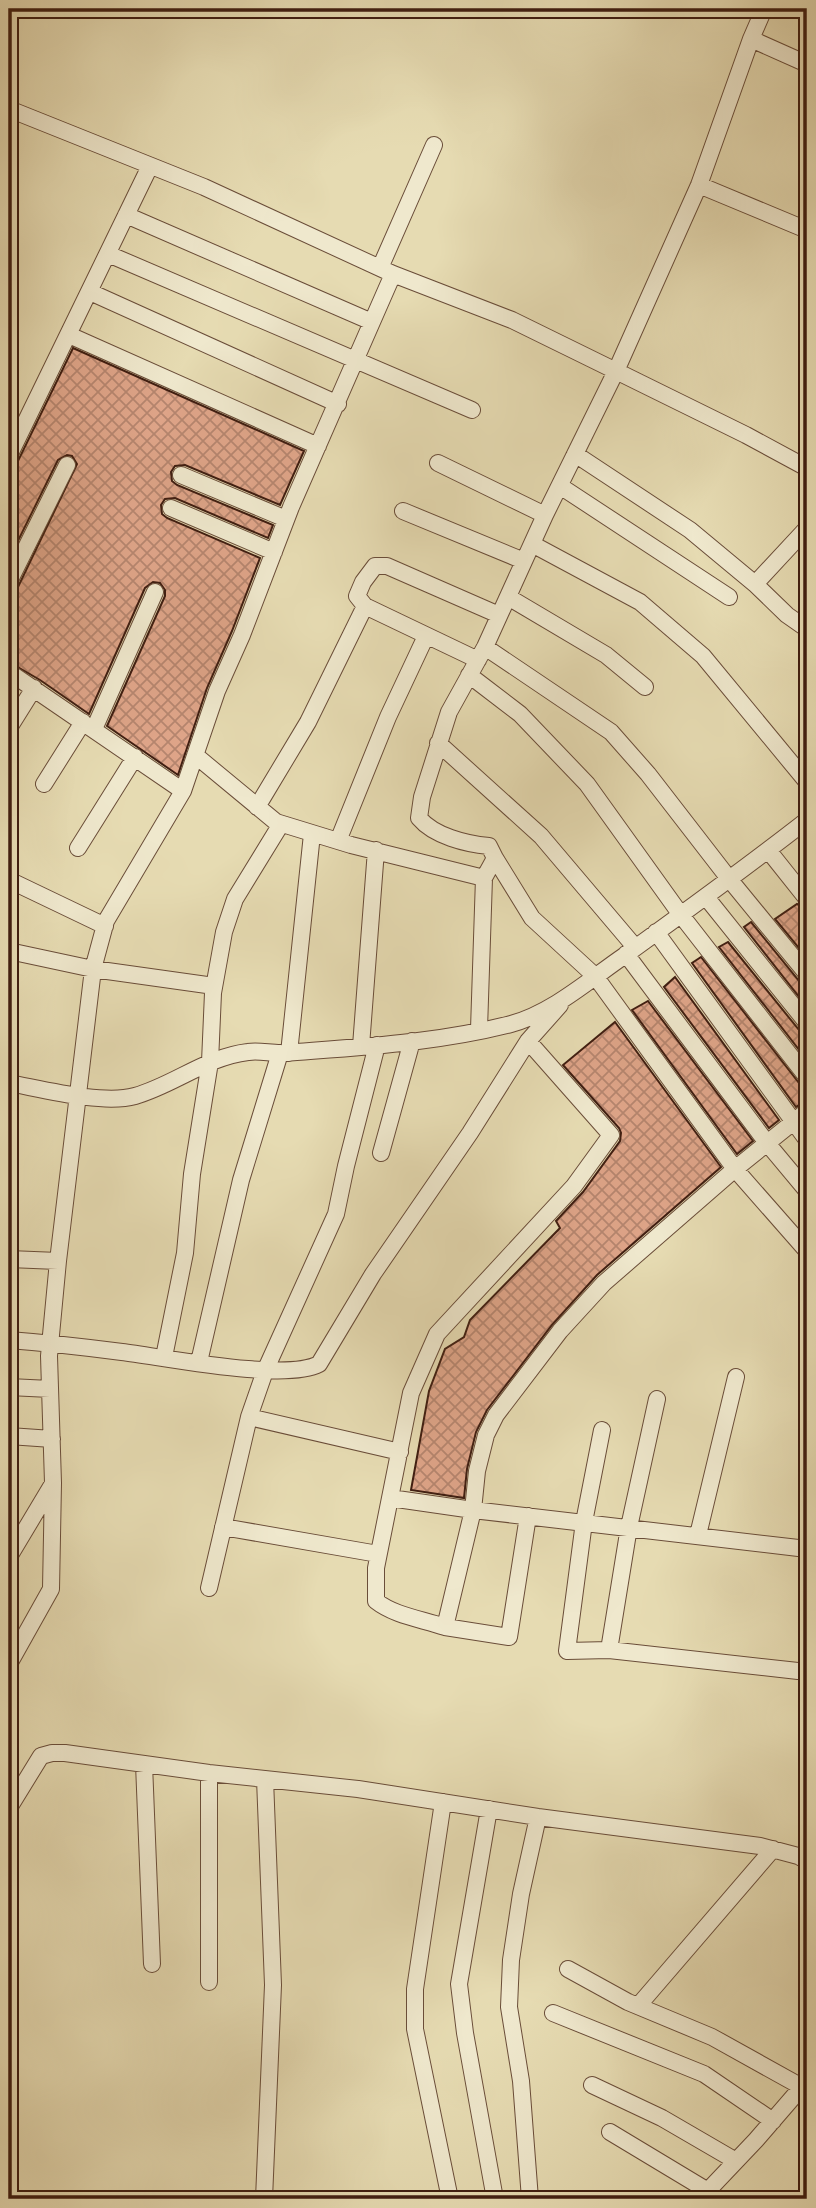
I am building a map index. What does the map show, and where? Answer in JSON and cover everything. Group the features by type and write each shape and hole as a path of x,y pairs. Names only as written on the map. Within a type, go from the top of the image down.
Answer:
{"street":[{"path":"764,9 699,185 616,371 481,654 449,712 422,797 419,818 428,829 477,845 489,846 532,918 595,976 735,1170 807,1251"},
{"path":"751,39 807,64"},
{"path":"9,109 204,187 387,271 512,320 746,435 807,468"},
{"path":"9,1664 51,1589 53,1483 49,1356 93,969 105,926 183,791 217,691 242,635 286,519 372,322 387,271 434,145"},
{"path":"9,456 150,166"},
{"path":"699,185 807,230"},
{"path":"127,215 372,322"},
{"path":"108,254 472,410"},
{"path":"90,292 338,404"},
{"path":"69,335 318,446"},
{"path":"575,454 690,530 755,584 787,615 807,629"},
{"path":"438,463 545,515"},
{"path":"9,582 68,465"},
{"path":"181,475 286,519"},
{"path":"560,486 729,597"},
{"path":"171,508 274,552"},
{"path":"404,511 524,561"},
{"path":"755,584 807,528"},
{"path":"532,544 639,603 703,656 807,782"},
{"path":"499,615 387,566 375,566 357,596 365,606 426,636 481,654 611,732 648,774 807,974"},
{"path":"44,785 89,725 155,592"},
{"path":"508,597 606,655 645,687"},
{"path":"257,807 308,722 365,606"},
{"path":"338,841 388,717 426,636"},
{"path":"9,672 183,791"},
{"path":"469,676 520,715 587,784 681,915 807,1077"},
{"path":"9,728 34,688"},
{"path":"438,744 541,836 631,951 767,1143 807,1191"},
{"path":"195,755 281,824 484,878"},
{"path":"78,848 135,757"},
{"path":"9,1083 107,1099 133,1097 210,1062 250,1051 284,1053 412,1041 512,1024 538,1013 570,994 730,880 807,820"},
{"path":"164,1357 185,1253 192,1174 210,1062 214,986 224,932 235,898 281,824"},
{"path":"199,1362 241,1180 284,1053 312,834"},
{"path":"209,1588 249,1417 265,1371 336,1214 369,1045 376,850"},
{"path":"768,850 807,900"},
{"path":"479,1029 484,878 495,858"},
{"path":"9,880 105,926"},
{"path":"706,897 807,1023"},
{"path":"656,932 807,1140"},
{"path":"9,951 93,969 214,986"},
{"path":"9,1340 265,1371 307,1370 319,1364 333,1344 355,1301 470,1133 528,1041 570,994"},
{"path":"381,1153 412,1041"},
{"path":"528,1041 611,1135 574,1186 437,1334 411,1393 378,1554 376,1601 388,1610 421,1618 445,1628 509,1637 528,1516"},
{"path":"445,1628 473,1510 477,1471 486,1435 496,1415 560,1331 604,1283 807,1111"},
{"path":"9,1259 58,1261"},
{"path":"698,1535 736,1377"},
{"path":"9,1387 50,1389"},
{"path":"609,1650 629,1527 657,1399"},
{"path":"249,1417 400,1452"},
{"path":"602,1430 584,1522 567,1651 609,1650 807,1672"},
{"path":"9,1436 52,1439"},
{"path":"9,1557 53,1483"},
{"path":"390,1498 807,1549"},
{"path":"223,1527 378,1554"},
{"path":"9,1808 41,1756 52,1753 358,1789 773,1849 807,1861"},
{"path":"144,1763 152,1964"},
{"path":"209,1773 209,1982"},
{"path":"264,2199 273,1985 265,1779"},
{"path":"443,1802 424,1917 415,2002 415,2029 450,2199"},
{"path":"489,1809 459,1984 465,2033 495,2199"},
{"path":"530,2199 522,2081 509,2007 511,1960 521,1894 538,1817"},
{"path":"638,2006 773,1849"},
{"path":"568,1969 638,2006 712,2037 803,2092 704,2195 610,2132"},
{"path":"554,2012 704,2074 773,2121"},
{"path":"592,2085 662,2118 736,2161"}],"building":[{"path":"73,348 304,451 280,505 185,465 175,466 171,472 172,481 177,485 273,525 268,538 175,498 165,499 161,505 162,514 167,518 260,558 207,688 178,775 107,726 165,596 165,590 160,583 153,582 145,588 89,714 9,662 9,592 18,587 77,464 72,456 67,455 58,460 9,559 9,469 18,461"},
{"path":"797,904 807,909 807,958 775,919"},
{"path":"751,922 799,981 807,984 807,1007 744,927"},
{"path":"728,942 799,1030 807,1033 807,1060 719,947"},
{"path":"701,957 799,1083 807,1087 807,1101 796,1107 692,963"},
{"path":"675,977 779,1120 769,1128 664,987"},
{"path":"648,1001 753,1141 737,1154 632,1010"},
{"path":"615,1022 721,1167 597,1275 552,1325 487,1410 476,1432 467,1469 464,1498 411,1490 429,1391 445,1349 464,1337 470,1320 560,1228 556,1221 583,1192 620,1141 619,1128 563,1065"}]}
